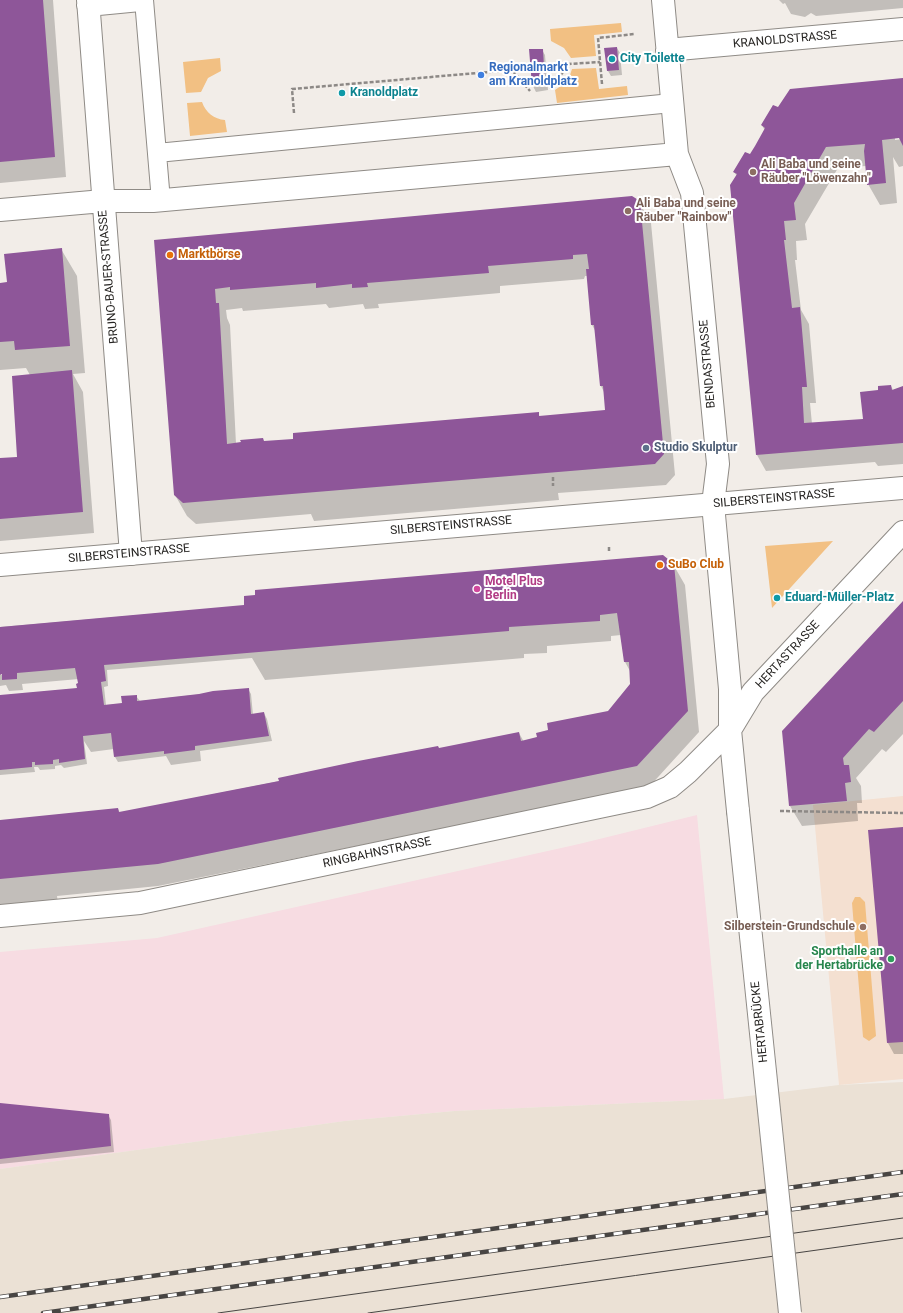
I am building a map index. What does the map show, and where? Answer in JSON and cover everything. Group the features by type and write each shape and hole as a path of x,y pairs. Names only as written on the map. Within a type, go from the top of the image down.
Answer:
{"street":[{"path":"88,2 140,0"},
{"name":"BENDASTRASSE","path":"663,0 677,154 692,193 718,464 712,504 730,689 730,730"},
{"name":"BRUNO-BAUER-STRASSE","path":"88,2 131,554"},
{"name":"KRANOLDSTRASSE","path":"667,50 903,30"},
{"path":"0,210 103,201 161,201 677,154"},
{"name":"SILBERSTEINSTRASSE","path":"0,565 903,488"},
{"name":"HERTASTRASSE","path":"730,730 753,692 903,532"},
{"name":"HERTABRÜCKE","path":"730,730 790,1313"},
{"name":"RINGBAHNSTRASSE","path":"0,916 140,903 647,797 670,787 688,772 730,730"}],"lane":[{"path":"144,0 161,201"},
{"path":"157,153 672,103"}],"path":[{"path":"610,84 602,85 598,38 634,34"},
{"path":"543,90 550,90 569,64 600,62"},
{"path":"297,139 292,89 512,70 529,90 536,90"},
{"path":"553,477 553,486"},
{"path":"608,546 609,552"},
{"path":"780,811 903,813"}],"shaded area":[{"path":"621,23 622,32 594,35 596,56 571,58 564,48 551,41 550,29"},
{"path":"220,58 221,71 208,78 201,92 186,93 183,62"},
{"path":"596,68 599,89 627,86 628,95 557,103 555,90 568,81 572,69"},
{"path":"202,102 211,115 225,120 227,132 190,136 187,103"},
{"path":"833,541 772,608 765,546"},
{"name":"Silberstein-Grundschule","path":"903,796 903,1079 839,1085 813,805"},
{"path":"697,815 724,1099 455,1111 345,1121 0,1169 0,952 157,938 579,844"},
{"path":"855,897 860,897 865,902 876,1036 869,1041 863,1037 852,903"},
{"path":"903,1082 903,1313 0,1313 0,1169 345,1121 455,1111 724,1099 839,1085"}],"building":[{"path":"0,0 43,0 55,157 0,162"},
{"name":"City Toilette","path":"617,47 619,70 607,71 604,48"},
{"path":"529,49 543,49 545,85 532,86"},
{"path":"903,78 903,146 899,138 882,140 886,183 867,185 864,151 865,144 826,147 794,203 796,220 784,221 786,240 784,240 792,308 800,307 807,387 802,387 804,423 863,419 860,392 878,390 878,386 891,385 892,390 903,386 903,443 756,455 730,185 737,174 733,172 745,152 750,154 755,146 765,128 761,125 773,105 778,107 790,89"},
{"path":"632,196 640,201 664,454 655,464 183,503 174,495 154,240","holes":["587,254 589,269 586,269 591,325 594,325 600,386 603,386 605,410 539,416 539,412 293,433 293,439 264,441 263,438 240,440 241,442 227,444 219,303 216,303 215,289 230,287 230,290 316,283 316,288 352,284 352,288 368,287 367,283 489,273 488,266 573,259 573,255"]},
{"path":"62,248 70,346 15,350 14,341 0,342 0,283 7,282 4,254"},
{"path":"72,370 83,512 0,519 0,458 17,457 12,376"},
{"path":"663,555 674,564 688,711 637,766 158,864 0,879 0,820 118,808 119,812 279,781 278,778 438,746 439,748 519,732 521,741 537,737 536,733 548,730 547,723 608,711 630,684 629,662 624,662 617,613 600,615 600,621 509,627 509,631 104,665 106,681 101,682 104,705 122,703 121,696 137,695 137,701 249,688 251,714 264,712 269,736 195,746 195,750 164,754 164,751 114,757 111,733 83,736 85,759 59,763 59,759 53,760 53,764 35,765 35,762 32,762 32,767 0,770 0,695 77,688 76,684 78,683 75,668 17,673 17,679 2,680 2,674 0,675 0,627 244,605 244,596 255,595 255,590"},
{"path":"903,601 903,701 874,732 869,729 843,758 844,765 849,765 851,782 845,783 847,801 789,806 782,731"},
{"name":"Sporthalle an der Hertabrücke","path":"903,827 903,1042 887,1043 868,830"},
{"path":"0,1103 109,1114 111,1146 0,1159"}],"tram line":[{"path":"218,1313 903,1218"},
{"path":"368,1313 903,1238"}],"railway":[{"path":"0,1297 903,1172"},
{"path":"43,1313 903,1194"}],"place":[{"name":"City Toilette","path":"612,59"},
{"name":"Regionalmarkt am Kranoldplatz","path":"481,75"},
{"name":"Kranoldplatz","path":"342,93"},
{"name":"Ali Baba und seine Räuber \"Löwenzahn\"","path":"753,172"},
{"name":"Ali Baba und seine Räuber \"Rainbow\"","path":"628,211"},
{"name":"Marktbörse","path":"170,255"},
{"name":"Studio Skulptur","path":"646,448"},
{"name":"SuBo Club","path":"660,565"},
{"name":"Motel Plus Berlin","path":"477,589"},
{"name":"Eduard-Müller-Platz","path":"777,598"},
{"name":"Silberstein-Grundschule","path":"863,927"},
{"name":"Sporthalle an der Hertabrücke","path":"891,959"}]}
